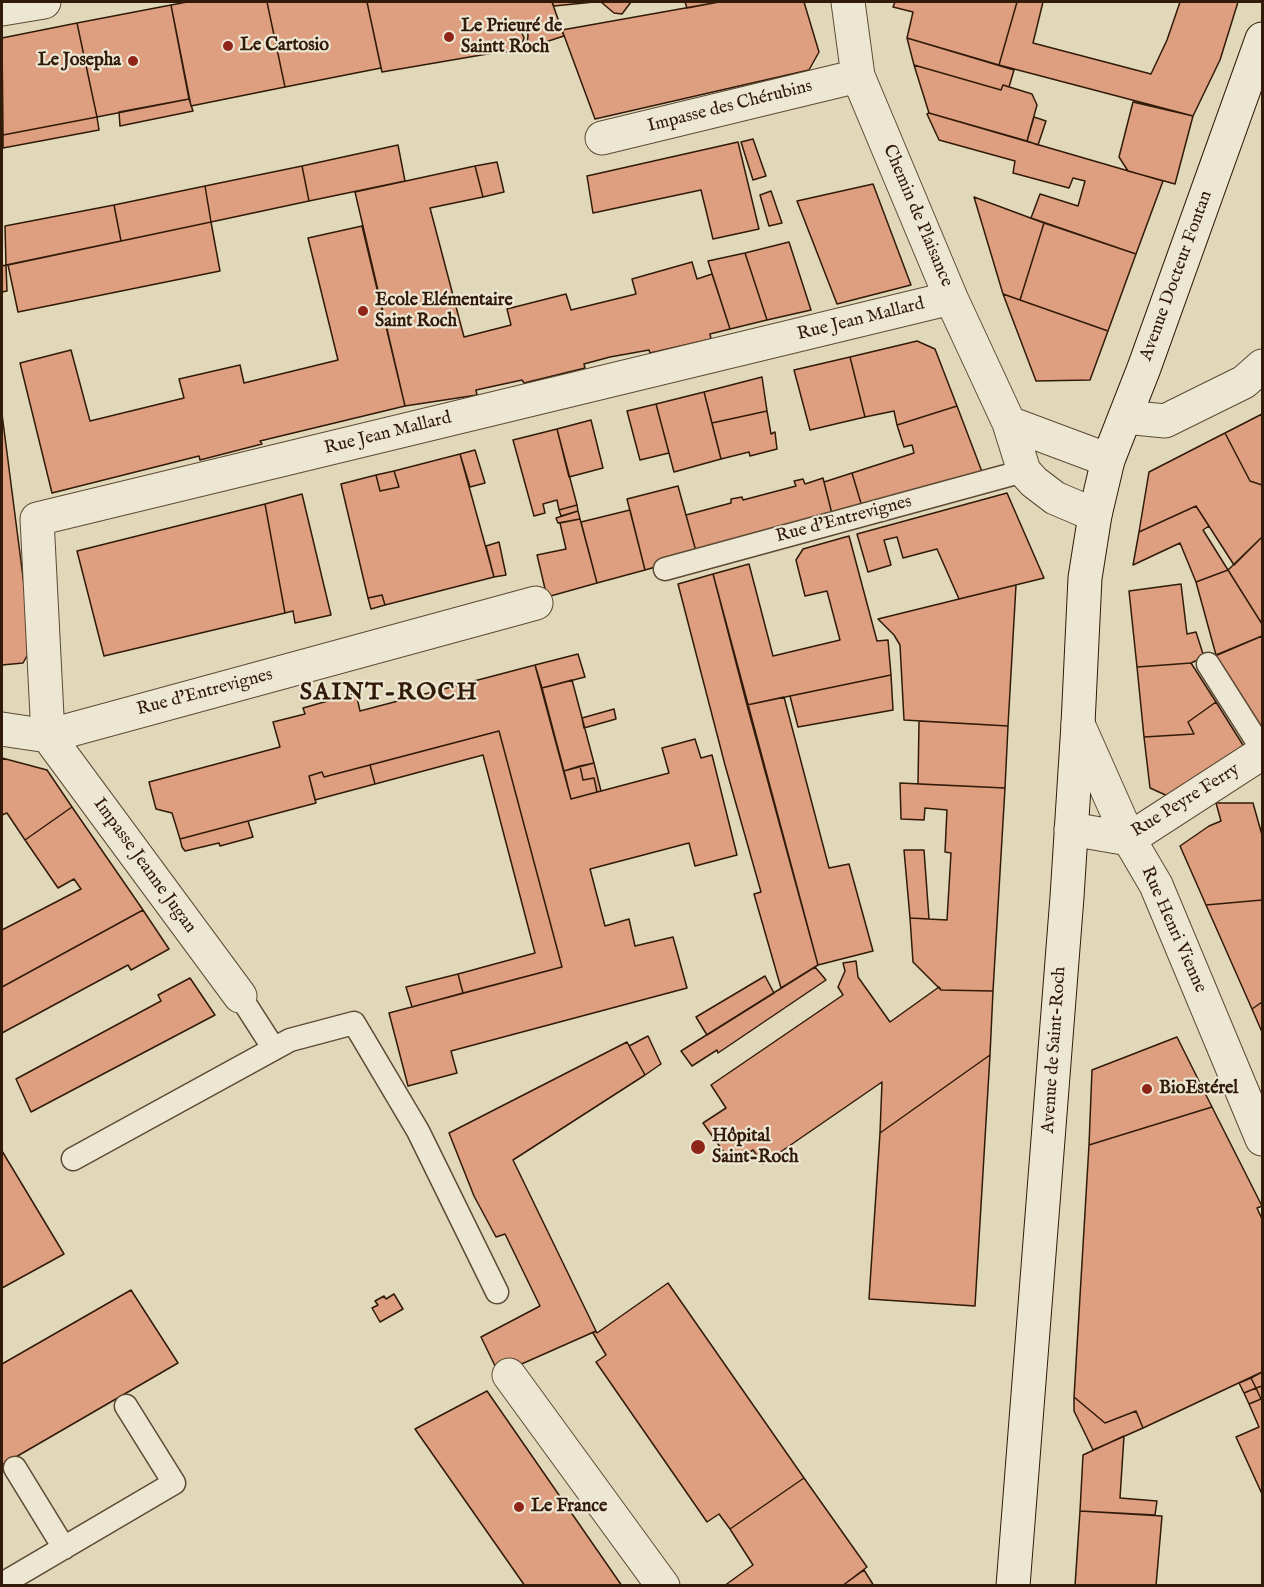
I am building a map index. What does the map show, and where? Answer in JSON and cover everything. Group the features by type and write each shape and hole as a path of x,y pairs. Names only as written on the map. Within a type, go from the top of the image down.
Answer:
{"street":[{"path":"2,9 44,2"},
{"name":"Chemin de Plaisance","path":"848,2 858,76 951,298 1009,423 1024,471"},
{"name":"Avenue Docteur Fontan","path":"1095,515 1108,460 1263,39"},
{"name":"Impasse des Chérubins","path":"602,138 858,76"},
{"name":"Rue Jean Mallard","path":"48,736 37,519 951,298"},
{"path":"1125,417 1165,421 1244,382 1263,366"},
{"path":"1009,423 1052,441 1108,460"},
{"path":"1024,471 1055,498 1095,515"},
{"name":"Avenue de Saint-Roch","path":"1013,1586 1071,829 1085,578 1095,515"},
{"name":"Rue d'Entrevignes","path":"48,736 536,603"},
{"name":"Rue Henri Vienne","path":"1078,724 1129,839 1156,885 1263,1138"},
{"path":"2,729 48,736"},
{"name":"Impasse Jeanne Jugan","path":"48,736 240,996"},
{"name":"Rue Peyre Ferry","path":"1071,829 1129,839 1263,751"},
{"path":"509,1375 663,1586"}],"lane":[{"name":"Rue d'Entrevignes","path":"665,568 1024,471"},
{"path":"1208,664 1263,751"},
{"path":"240,996 274,1049"},
{"path":"73,1159 291,1040 354,1023 418,1131 497,1292"},
{"path":"2,1584 174,1484 126,1406"},
{"path":"15,1468 64,1548"}],"building":[{"name":"Le Cartosio","path":"187,2 267,2 285,87 191,106 171,5"},
{"path":"267,2 367,2 381,68 285,87"},
{"name":"Le Prieuré de Saintt Roch","path":"367,2 552,2 564,36 527,48 526,27 520,28 524,38 521,47 513,51 507,52 498,46 499,52 382,72"},
{"path":"552,2 594,2 554,6"},
{"path":"601,2 631,2 622,14 614,13"},
{"path":"685,2 719,2 687,8"},
{"path":"719,2 804,2 819,52 809,70 595,119 562,30"},
{"path":"895,2 1017,2 999,65 907,38 913,12 893,7"},
{"path":"1017,2 1043,2 1033,43 1151,74 1167,40 1180,2 1238,2 1220,60 1193,116 999,65"},
{"name":"Le Josepha","path":"171,5 189,99 97,117 77,23"},
{"path":"77,23 97,117 3,135 2,38"},
{"path":"907,38 1014,70 1009,87 1003,85 1001,90 914,65"},
{"path":"914,65 1001,90 1003,85 1032,94 1037,105 1027,141 929,113"},
{"path":"189,99 193,111 120,126 119,112"},
{"path":"1133,102 1193,116 1175,184 1128,171 1119,157"},
{"path":"927,114 1163,181 1136,254 1031,218 1040,194 1078,206 1085,181 1073,178 1069,188 1013,173 1015,161 939,140"},
{"path":"97,117 99,130 3,148 3,135"},
{"path":"1034,117 1046,121 1038,145 1027,141"},
{"path":"753,139 766,176 753,180 741,142"},
{"path":"738,142 759,229 713,239 701,190 593,213 587,176"},
{"path":"398,145 405,181 309,201 302,166"},
{"path":"497,162 504,192 483,197 475,166"},
{"path":"302,166 309,201 211,222 205,186"},
{"path":"475,166 483,197 430,208 464,337 511,325 507,309 566,294 571,310 636,294 632,279 692,262 697,279 712,274 730,329 710,334 711,339 650,353 649,350 610,357 584,364 585,368 524,383 522,380 476,390 477,395 405,406 355,192"},
{"path":"873,184 911,285 837,304 797,201"},
{"path":"205,186 211,222 121,241 114,205"},
{"path":"771,191 782,223 769,226 760,195"},
{"path":"974,197 1044,223 1020,300 1003,294"},
{"path":"114,205 121,241 6,265 5,226"},
{"path":"211,222 220,271 18,312 8,265"},
{"path":"1044,223 1136,254 1108,331 1020,300"},
{"path":"362,226 405,406 260,441 262,444 200,460 199,456 52,493 20,363 71,350 90,421 184,398 179,379 240,365 244,383 338,360 308,238"},
{"path":"789,242 811,310 767,320 745,253"},
{"path":"745,253 767,320 730,329 708,261"},
{"path":"6,265 7,291 2,292 2,266"},
{"path":"1003,294 1108,331 1090,380 1036,381"},
{"path":"917,341 935,349 957,406 897,425 894,411 865,417 850,357"},
{"path":"850,357 865,417 810,430 794,370"},
{"path":"762,377 767,411 712,423 704,392"},
{"path":"704,392 721,459 674,472 656,404"},
{"path":"656,404 669,453 640,460 627,411"},
{"path":"957,406 984,477 863,510 852,473 914,453 912,445 904,447 897,425"},
{"path":"767,411 771,434 775,432 777,449 750,456 749,452 721,459 712,423"},
{"path":"2,414 32,647 23,663 2,665"},
{"path":"1262,414 1262,485 1250,481 1225,433"},
{"path":"591,420 603,468 569,477 557,429"},
{"path":"557,429 577,505 559,510 557,500 543,504 545,513 534,516 513,440"},
{"path":"1225,433 1250,481 1262,485 1262,537 1234,565 1196,506 1139,532 1149,472"},
{"path":"475,450 485,483 470,487 460,454"},
{"path":"460,454 494,577 385,605 382,595 368,598 341,484 376,475 380,491 399,487 394,471"},
{"path":"394,471 399,487 380,491 376,475"},
{"path":"852,473 863,510 833,518 824,482"},
{"path":"823,478 833,518 697,555 686,515 731,503 731,499 742,497 743,500 796,486 794,481 803,479 805,484"},
{"path":"678,486 697,555 645,570 627,499"},
{"path":"1007,493 1044,578 959,599 937,549 903,558 897,537 884,540 891,565 868,572 857,534"},
{"path":"302,494 331,615 295,623 293,611 285,613 265,504"},
{"path":"265,504 285,613 104,656 77,551"},
{"path":"577,505 578,511 561,516 559,510"},
{"path":"1196,506 1209,526 1203,530 1228,570 1196,582 1180,543 1133,565 1139,532"},
{"path":"630,510 645,570 597,583 581,522"},
{"path":"578,511 580,519 558,523 556,518"},
{"path":"580,519 597,583 547,597 537,555 566,549 560,523"},
{"path":"849,536 877,641 888,640 891,675 747,705 713,574 749,564 773,656 840,640 827,591 805,596 796,560 803,549"},
{"path":"1262,537 1262,624 1228,570"},
{"path":"499,542 506,575 494,577 486,546"},
{"path":"1228,570 1262,624 1262,636 1216,655 1196,582"},
{"path":"713,574 818,965 781,988 754,894 761,892 678,584"},
{"path":"1181,584 1187,634 1196,632 1204,657 1191,663 1137,667 1129,591"},
{"path":"1016,585 1008,726 904,720 900,645 894,635 878,619"},
{"path":"382,595 385,605 371,609 368,598"},
{"path":"1262,636 1262,731 1215,656"},
{"path":"578,654 585,677 542,688 535,665"},
{"path":"1191,663 1216,702 1188,722 1194,734 1144,737 1137,667"},
{"path":"535,665 571,799 669,773 662,748 695,739 701,758 712,755 737,855 695,866 689,843 590,869 605,926 629,919 635,946 673,937 687,988 451,1051 457,1073 408,1086 389,1013 562,967 499,731 324,777 322,772 309,776 316,803 180,839 172,813 156,809 149,782 280,747 273,722 305,714 303,708 356,693 360,711"},
{"path":"891,675 893,710 798,727 790,696"},
{"path":"572,680 594,763 564,771 542,688"},
{"path":"784,697 829,868 849,864 873,951 818,965 747,705"},
{"path":"1216,702 1248,753 1170,797 1150,788 1144,737 1194,734 1188,722"},
{"path":"614,709 616,719 584,728 582,718"},
{"path":"919,721 1008,726 1005,788 918,784"},
{"path":"499,731 562,967 463,993 458,974 535,953 483,755 375,784 370,765"},
{"path":"2,758 47,770 72,807 25,840 7,813 2,815"},
{"path":"594,763 601,791 597,792 594,778 583,780 580,766"},
{"path":"370,765 375,784 315,800 309,776 322,772 324,777"},
{"path":"580,766 583,780 594,778 597,792 571,799 564,771"},
{"path":"900,783 1005,788 993,991 941,990 913,962 910,918 947,920 951,853 945,852 947,810 925,808 924,820 901,819"},
{"path":"1216,803 1253,803 1262,835 1262,900 1206,905 1180,846 1209,826 1221,821"},
{"path":"72,807 143,910 2,987 2,930 81,889 74,879 58,888 25,840"},
{"path":"248,821 253,837 220,846 219,843 185,851 182,847 180,839"},
{"path":"904,850 924,850 929,919 910,918"},
{"path":"1262,900 1262,1002 1252,1009 1206,905"},
{"path":"143,910 169,949 131,970 128,965 2,1033 2,987"},
{"path":"856,961 858,977 890,1022 939,987 941,990 993,991 990,1055 880,1133 882,1082 763,1164 753,1150 742,1157 736,1157 723,1151 703,1123 726,1108 711,1085 843,995 838,987 845,971 843,963"},
{"path":"815,967 826,980 718,1053 717,1050 692,1066 681,1051"},
{"path":"458,974 463,993 412,1007 406,987"},
{"path":"765,976 774,993 707,1035 696,1017"},
{"path":"190,978 215,1015 31,1112 16,1079 161,1001 158,995"},
{"path":"1262,1002 1262,1032 1252,1009"},
{"path":"648,1036 661,1064 645,1075 629,1046"},
{"name":"BioEstérel","path":"1177,1037 1212,1107 1089,1145 1092,1070"},
{"path":"627,1042 645,1075 513,1160 596,1331 499,1374 481,1337 540,1306 505,1234 496,1237 474,1196 449,1133"},
{"path":"990,1055 975,1306 869,1299 880,1133"},
{"path":"1212,1107 1262,1206 1257,1208 1262,1219 1262,1372 1143,1428 1136,1411 1105,1423 1074,1397 1089,1145"},
{"path":"2,1151 64,1254 2,1288"},
{"path":"668,1283 804,1478 730,1529 719,1514 707,1522 596,1362 606,1355 593,1333 596,1331 597,1333"},
{"path":"131,1290 178,1363 2,1465 2,1364"},
{"path":"394,1294 403,1309 380,1322 372,1308 378,1305 375,1301 384,1296 386,1299"},
{"path":"1262,1372 1262,1386 1256,1388 1251,1378"},
{"path":"1251,1378 1256,1388 1244,1393 1239,1383"},
{"path":"1262,1386 1262,1494 1236,1437 1259,1427 1249,1404 1261,1399 1256,1388"},
{"path":"1256,1388 1261,1399 1249,1404 1244,1393"},
{"name":"Le France","path":"487,1391 622,1586 525,1586 415,1429"},
{"path":"1074,1397 1105,1423 1136,1411 1143,1428 1093,1450 1074,1411"},
{"path":"1124,1436 1120,1498 1157,1501 1155,1515 1080,1511 1083,1455"},
{"path":"804,1478 867,1567 842,1586 724,1586 753,1565 730,1529"},
{"path":"1080,1511 1162,1516 1156,1586 1075,1586"},
{"path":"864,1570 874,1586 842,1586"}],"place":[{"name":"Le Prieuré de Saintt Roch","path":"449,37"},
{"name":"Le Cartosio","path":"228,46"},
{"name":"Le Josepha","path":"133,61"},
{"name":"Ecole Elémentaire Saint Roch","path":"363,311"},
{"name":"BioEstérel","path":"1147,1089"},
{"name":"Hôpital Saint-Roch","path":"698,1147"},
{"name":"Le France","path":"519,1507"}],"district":[{"name":"SAINT-ROCH","path":"389,694"}]}
